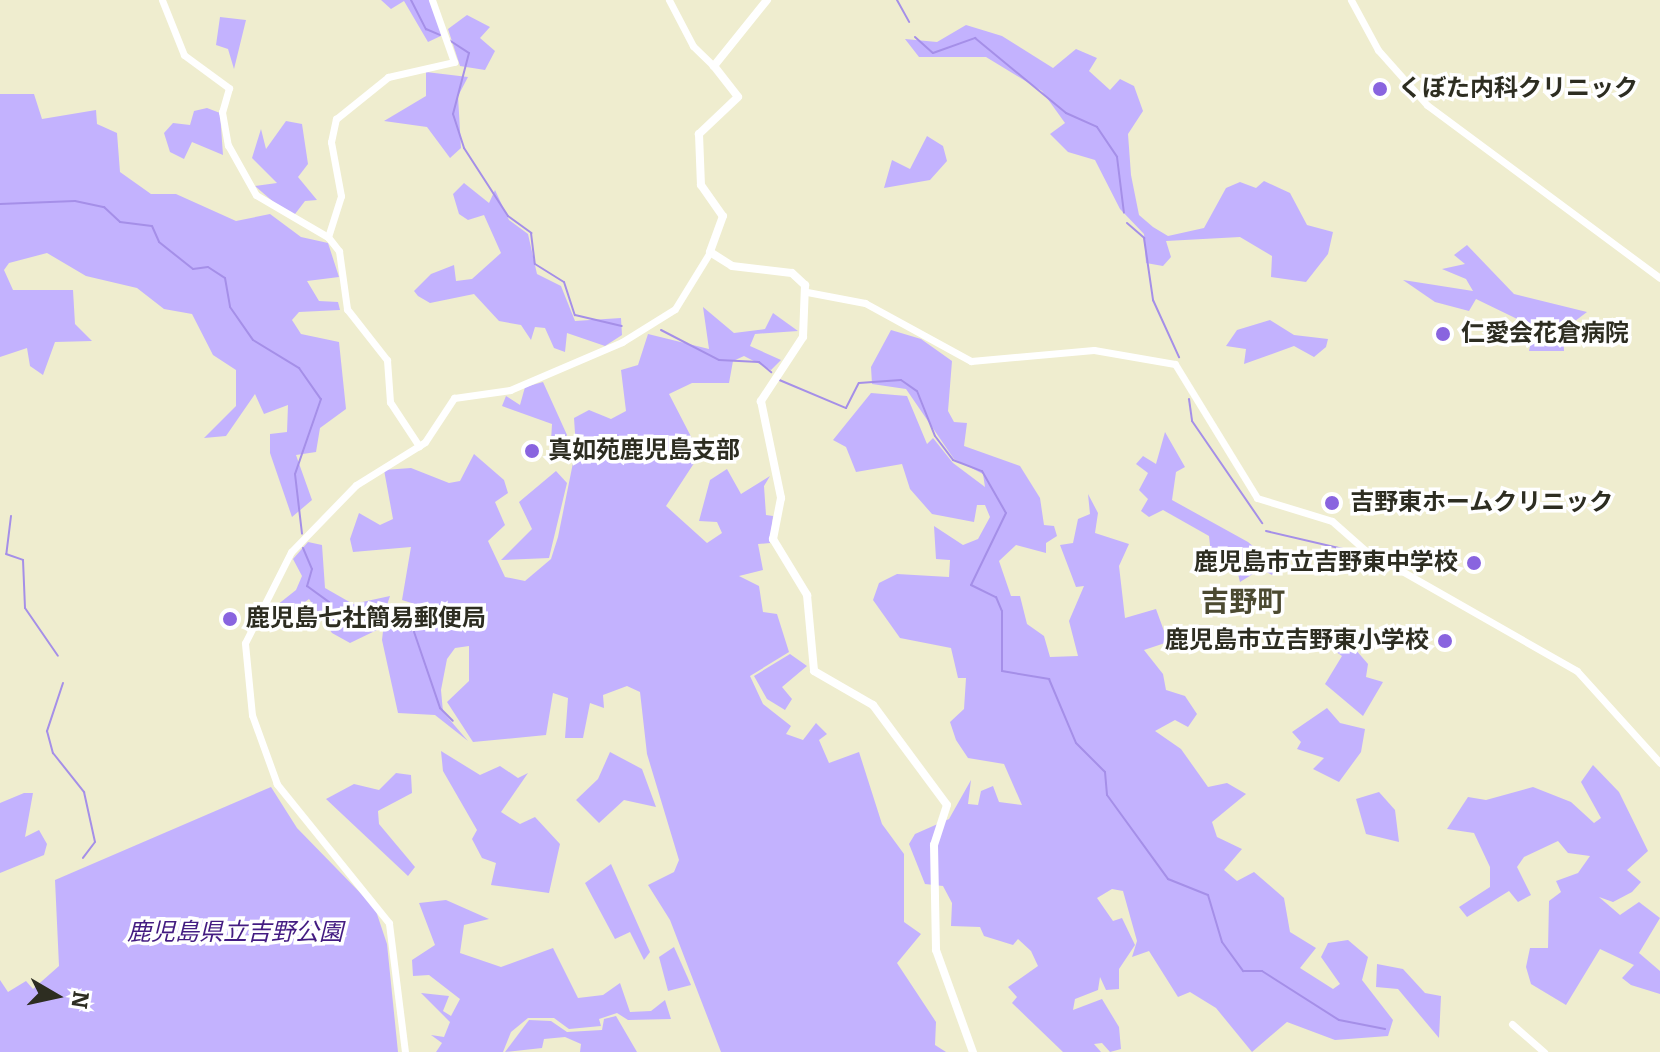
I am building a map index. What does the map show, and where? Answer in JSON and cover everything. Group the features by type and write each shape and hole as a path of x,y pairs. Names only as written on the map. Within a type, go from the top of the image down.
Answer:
{"main road":[{"path":"767,0 714,66 738,97 699,134 701,185 723,216 710,252 732,266 792,273 807,292 803,337 761,401 781,498 773,539 807,595 814,671 873,705 947,805 934,845 936,950 973,1052"}],"street":[{"path":"162,0 187,60 229,88 222,112 228,145 256,195 328,237 342,259 347,309 387,360 390,402 419,446"},
{"path":"328,237 341,196 331,150 335,121 388,77 450,67 456,50 432,0"},
{"path":"669,0 696,50 714,66"},
{"path":"1351,0 1378,50 1427,105 1660,278"},
{"path":"405,1052 389,923 374,895 287,803 256,733 242,661 291,552 356,485 419,446 459,395 499,392 576,367 668,315 710,252"},
{"path":"807,292 865,303 971,361 1094,350 1175,364 1257,498 1332,521 1365,550 1577,671 1660,763"},
{"path":"1512,1024 1544,1052"}],"green space":[{"path":"381,0 430,0 445,34 428,42 404,1 391,9"},
{"path":"467,15 490,27 480,38 495,51 485,70 460,66 448,29"},
{"path":"220,17 246,20 234,69 228,49 216,45"},
{"path":"966,25 1002,36 1053,68 1076,49 1097,58 1089,71 1110,90 1120,79 1134,86 1143,111 1128,134 1131,175 1139,215 1153,227 1168,236 1204,228 1226,188 1240,182 1256,188 1264,181 1290,193 1307,225 1333,232 1328,254 1306,282 1271,277 1272,256 1240,237 1166,241 1171,257 1163,266 1146,263 1144,234 1120,209 1095,160 1068,152 1050,134 1065,123 1042,91 986,57 919,57 905,39 937,42"},
{"path":"426,72 468,77 458,96 461,148 450,158 427,127 384,121 426,96"},
{"path":"0,94 34,94 42,119 96,110 97,124 117,133 120,172 151,194 176,194 236,221 270,214 301,237 328,243 339,277 307,281 319,301 338,302 340,310 299,312 292,320 301,334 339,342 346,409 320,428 316,452 296,455 312,500 292,517 270,453 270,434 287,432 288,405 264,414 255,394 226,436 204,438 236,406 236,370 213,355 192,314 164,309 137,288 86,276 47,253 9,263 4,270 13,290 73,290 75,324 92,341 55,342 43,375 30,366 27,348 0,357"},
{"path":"207,108 220,113 223,155 192,142 184,159 170,152 164,133 173,123 190,125 194,111"},
{"path":"286,121 302,124 308,164 298,177 317,200 305,201 292,218 255,186 277,183 252,158 261,129 266,149"},
{"path":"927,136 943,146 947,161 930,180 884,188 892,160 910,169"},
{"path":"464,183 489,203 495,190 509,220 528,234 537,274 561,286 575,321 621,318 622,335 605,346 567,333 565,352 554,348 545,328 535,327 531,340 521,325 499,321 474,294 430,303 418,296 414,291 431,274 454,265 456,281 472,279 501,253 484,215 468,220 459,214 453,194"},
{"path":"1467,245 1514,294 1587,312 1563,330 1564,351 1529,351 1534,327 1476,299 1469,311 1435,302 1403,280 1473,291 1466,279 1442,269 1465,264 1454,255"},
{"path":"703,307 734,333 765,329 773,313 798,331 755,334 750,346 781,360 771,370 744,356 733,361 729,383 692,383 669,394 700,454 666,506 707,543 722,533 717,522 699,521 710,480 727,469 741,494 770,476 764,486 766,515 773,516 770,543 758,544 763,570 739,576 759,586 763,612 777,614 789,652 750,676 763,704 791,726 786,734 803,740 816,723 827,734 819,740 829,763 859,752 882,824 904,854 904,922 921,934 897,963 936,1022 935,1045 946,1052 721,1052 670,920 648,885 674,872 679,860 647,754 640,692 627,686 603,695 604,708 590,703 583,738 565,738 568,698 553,693 546,735 473,742 447,702 469,681 469,646 455,648 447,659 441,690 443,712 468,741 435,715 398,713 382,640 385,614 391,608 413,617 421,606 402,600 411,547 353,552 350,539 359,513 380,525 393,519 384,470 411,468 449,483 460,481 474,454 504,480 508,493 495,502 505,525 488,541 505,577 525,581 551,559 558,537 576,448 574,418 589,410 611,419 626,411 621,370 638,365 648,334 709,349"},
{"path":"1270,320 1294,335 1328,339 1326,347 1314,357 1294,346 1244,364 1246,349 1226,346 1237,330"},
{"path":"891,330 921,339 952,361 948,411 954,422 967,423 964,446 1020,466 1040,498 1044,525 1054,526 1057,536 1046,543 1046,553 1016,545 999,561 1011,596 1020,596 1027,624 1044,636 1050,657 1078,656 1069,621 1084,586 1076,587 1060,545 1073,543 1078,519 1090,514 1088,494 1098,513 1095,533 1129,544 1119,566 1125,618 1156,609 1168,642 1144,650 1163,674 1166,690 1185,696 1197,714 1188,727 1175,720 1155,731 1181,749 1208,787 1227,783 1246,794 1212,822 1217,837 1242,849 1224,870 1237,881 1254,872 1284,898 1290,932 1316,948 1300,968 1333,989 1340,984 1321,957 1328,943 1348,940 1368,957 1362,980 1393,1020 1388,1036 1335,1040 1287,1022 1252,1052 1216,1008 1190,992 1178,997 1149,951 1132,957 1137,941 1123,891 1112,889 1097,898 1113,921 1122,918 1135,945 1119,969 1119,989 1106,990 1100,977 1098,990 1075,999 1073,1010 1102,999 1119,1027 1121,1049 1110,1052 1102,1043 1094,1044 1101,1052 1063,1052 1012,1003 1017,997 1008,987 1038,966 1031,951 1018,939 1013,945 984,936 980,927 951,926 952,903 943,886 925,884 909,844 915,834 949,819 971,780 968,804 978,805 981,791 993,786 999,802 1022,805 1004,764 968,758 956,740 950,722 964,709 966,678 958,678 951,648 900,638 873,600 879,583 897,574 949,577 950,560 936,559 934,526 963,545 978,539 990,517 985,505 977,505 974,522 932,514 910,489 902,464 856,472 846,447 833,440 871,393 907,396 927,444 933,438 953,463 985,487 983,474 954,459 906,389 872,384 871,367"},
{"path":"543,382 567,435 562,443 551,441 552,424 502,406 506,396 520,405 525,387"},
{"path":"1165,432 1185,467 1176,472 1172,500 1248,542 1278,567 1272,575 1261,569 1240,582 1234,558 1211,554 1209,536 1163,510 1149,517 1141,511 1148,499 1139,490 1148,473 1136,464 1143,456 1156,464"},
{"path":"556,471 567,483 549,558 501,560 532,529 519,502"},
{"path":"308,542 322,545 325,588 353,604 390,596 379,629 350,643 332,633 309,599 278,622 262,617 296,590 302,576 293,559"},
{"path":"1328,635 1349,642 1368,664 1366,677 1383,682 1363,716 1325,684 1342,656 1323,643"},
{"path":"790,654 807,666 782,687 792,699 785,710 767,699 754,676"},
{"path":"1327,708 1340,723 1365,729 1361,752 1339,782 1313,769 1324,758 1297,749 1301,742 1292,732"},
{"path":"441,751 480,775 500,766 518,778 528,773 501,812 520,824 535,817 560,844 549,893 491,885 496,863 482,858 472,839 477,830 443,771"},
{"path":"610,752 642,769 656,807 624,800 599,823 576,800 598,779"},
{"path":"1593,765 1619,792 1648,851 1627,870 1641,882 1632,892 1613,902 1599,897 1620,915 1639,902 1660,918 1639,953 1660,971 1660,994 1631,985 1622,978 1634,965 1600,949 1566,1005 1531,984 1526,967 1530,948 1548,948 1549,901 1561,892 1556,881 1578,873 1590,856 1568,853 1558,841 1524,857 1517,867 1531,895 1518,902 1509,891 1467,917 1459,907 1490,887 1490,867 1474,833 1447,829 1468,797 1486,800 1533,787 1571,802 1594,823 1601,818 1581,782"},
{"path":"396,773 411,775 412,793 378,811 379,824 415,867 408,876 326,799 354,784 379,790"},
{"name":"鹿児島県立吉野公園","path":"271,787 297,828 375,908 387,944 398,1052 0,1052 0,980 8,992 26,981 33,989 59,966 55,880"},
{"path":"1379,792 1395,810 1399,842 1366,834 1356,799"},
{"path":"24,793 33,793 25,837 39,830 47,844 44,855 0,873 0,803"},
{"path":"611,864 650,952 644,960 630,932 615,939 585,883"},
{"path":"446,900 489,919 464,925 460,953 501,967 553,948 578,998 603,995 620,983 630,1012 651,1011 665,1000 671,1019 628,1020 617,1013 599,1019 601,1026 569,1029 554,1018 528,1018 511,1032 503,1052 436,1052 442,1043 431,1035 444,1037 450,1022 421,993 449,996 443,1011 451,1016 460,999 429,975 413,976 412,960 435,945 419,903"},
{"path":"674,947 691,985 668,991 659,957"},
{"path":"1377,964 1403,969 1425,993 1441,996 1439,1038 1398,989 1376,987"},
{"path":"616,1016 637,1052 580,1052 581,1044 565,1037 544,1039 542,1048 505,1052 529,1020 551,1021 567,1032 602,1030 604,1019"}],"waterway":[{"path":"411,0 426,29 440,35"},
{"path":"897,0 909,22"},
{"path":"915,37 933,53 975,38 1066,113 1097,127 1117,157 1124,213"},
{"path":"449,40 469,53 453,114 464,148 508,216 531,233 535,264 564,282 575,315 622,326"},
{"path":"0,204 75,201 104,207 120,222 152,226 159,242 193,269 208,267 225,278 230,307 253,340 299,368 321,399 295,474 302,534"},
{"path":"1127,223 1144,238 1153,300 1179,357"},
{"path":"661,330 719,360 759,362 771,372"},
{"path":"777,379 846,408 859,383 901,380 917,391 935,436 953,460 982,471 1006,513 971,585 996,597 1002,611 1002,671 1049,679 1076,743 1105,772 1107,795 1168,879 1208,895 1222,942 1243,971 1262,971 1339,1020 1385,1029"},
{"path":"1189,399 1192,421 1262,523"},
{"path":"11,516 6,554 23,560 25,608 58,656"},
{"path":"1266,531 1352,551"},
{"path":"303,548 312,569 307,586 329,602 335,624 388,612 412,626 440,708 453,721"},
{"path":"63,683 47,731 53,753 84,792 95,842 83,858"}],"place":[{"name":"くぼた内科クリニック","path":"1380,89"},
{"name":"仁愛会花倉病院","path":"1443,334"},
{"name":"真如苑鹿児島支部","path":"532,451"},
{"name":"吉野東ホームクリニック","path":"1332,503"},
{"name":"鹿児島市立吉野東中学校","path":"1474,563"},
{"name":"鹿児島七社簡易郵便局","path":"230,619"},
{"name":"鹿児島市立吉野東小学校","path":"1445,641"}],"district":[{"name":"吉野町","path":"1243,602"}]}
